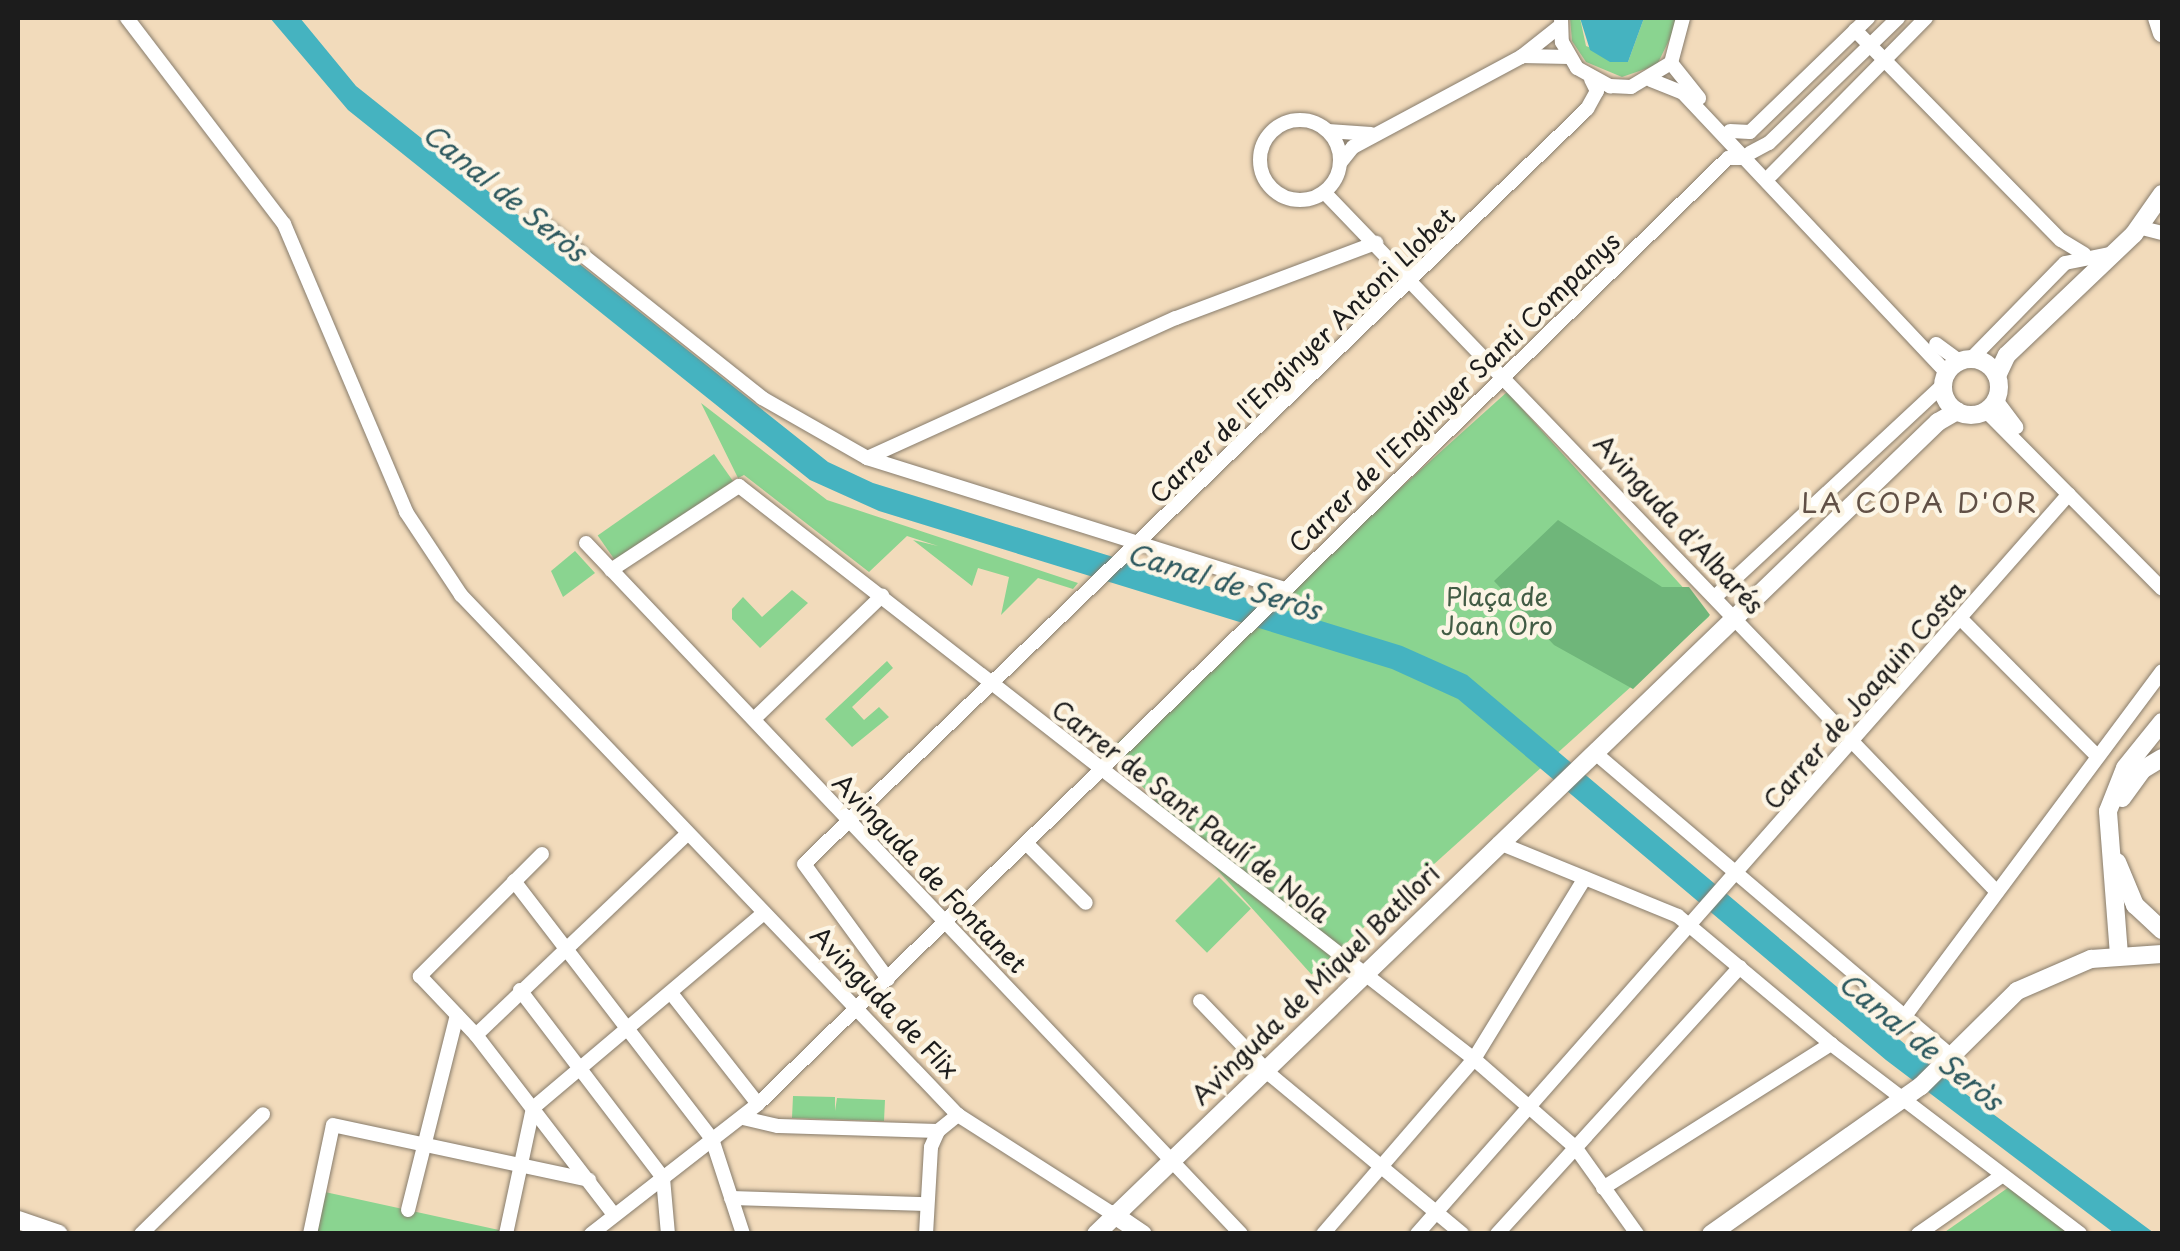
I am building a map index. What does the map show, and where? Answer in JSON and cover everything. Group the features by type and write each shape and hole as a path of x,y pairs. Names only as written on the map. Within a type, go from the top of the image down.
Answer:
{"main road":[{"path":"2157,18 2162,33"},
{"path":"1587,758 1938,422 1963,379 2007,355 2114,253 2154,227 2162,194"},
{"path":"1963,379 1991,406"},
{"path":"1963,379 1991,406"},
{"path":"2118,945 2108,811 2125,768 2162,722"},
{"name":"Avinguda de Miquel Batllori","path":"1096,1234 1168,1160 1587,758"},
{"path":"2158,927 2118,872 2115,821 2134,778 2162,758"},
{"path":"1711,1234 1921,1086 2017,991 2118,945 2133,923 2158,927"},
{"path":"2118,945 2162,954"},
{"name":"Avinguda de Flix","path":"1113,1214 1143,1234"},
{"path":"18,1220 59,1234"}],"street":[{"name":"Avinguda de Flix","path":"127,18 284,224 420,537 461,595 958,1114 1113,1214"},
{"path":"1730,131 1750,132 1868,18"},
{"name":"Carrer de l'Enginyer Santi Companys","path":"593,1233 744,1118 1728,158 1748,156 1769,143 1898,18"},
{"path":"1771,175 1926,18"},
{"path":"1377,133 1328,131 1290,120 1268,135 1260,161 1280,194 1304,200 1324,192 1340,163 1377,133 1521,56 1560,22 1568,57 1590,79 1610,86 1650,80 1672,63 1684,20"},
{"path":"1855,30 2061,240 2084,254"},
{"path":"1521,56 1568,57"},
{"path":"1672,63 1748,156 1771,175 1963,379"},
{"name":"Carrer de l'Enginyer Antoni Llobet","path":"888,979 804,864 1587,110 1597,91 1590,79"},
{"path":"1650,80 1683,93 1963,379"},
{"path":"1328,131 1340,163"},
{"name":"Avinguda d'Albarés","path":"1324,192 1505,374 1997,892"},
{"path":"536,218 762,398 794,412 867,458 1139,544 1277,594"},
{"path":"2061,240 2068,261"},
{"path":"867,458 909,443 1176,318 1376,243"},
{"path":"1716,596 1963,379 2068,261 2084,254 2114,253"},
{"path":"1991,406 2069,494 2162,589"},
{"path":"1991,406 2162,579"},
{"path":"909,443 904,464 916,476"},
{"name":"Carrer de Sant Paulí de Nola","path":"611,570 739,486 1474,1058 1575,1147 1638,1234"},
{"name":"Carrer de Joaquin Costa","path":"1418,1234 2069,494"},
{"name":"Avinguda de Fontanet","path":"586,543 1240,1234"},
{"path":"754,719 882,596"},
{"path":"1961,619 2098,757"},
{"path":"1905,1016 2162,671"},
{"path":"1587,758 1737,875 1905,1016 1948,1063"},
{"path":"476,1035 564,946 687,834"},
{"path":"1499,843 1691,925 1831,1044 2080,1234"},
{"path":"1027,844 1086,903"},
{"path":"542,854 420,976 476,1035 614,1214"},
{"path":"1323,1234 1474,1058 1585,878"},
{"path":"514,881 712,1140 744,1234"},
{"path":"506,1234 533,1108 764,913"},
{"path":"1497,1234 1740,967"},
{"path":"520,990 663,1178 668,1234"},
{"path":"671,993 758,1104"},
{"path":"1200,1000 1264,1068 1384,1164 1462,1234"},
{"path":"408,1210 457,1015"},
{"path":"1603,1188 1831,1044"},
{"path":"141,1234 263,1114"},
{"path":"744,1118 778,1126 938,1130 958,1114"},
{"path":"310,1234 333,1124 589,1180"},
{"path":"926,1234 938,1130"},
{"path":"1918,1234 2003,1175"},
{"path":"731,1198 927,1204"}],"green space":[{"path":"1570,18 1580,18 1586,46 1628,62 1644,18 1676,18 1676,26 1657,65 1622,77 1586,62 1572,41"},
{"name":"Plaça de Joan Oro","path":"1507,392 1709,616 1311,974 1109,750"},
{"path":"701,403 827,500 1078,583 1073,589 1038,578 1001,615 1009,577 978,568 972,586 913,540 938,546 907,536 869,572 744,475 738,478"},
{"path":"714,454 733,481 617,562 598,535"},
{"path":"1558,520 1662,587 1689,587 1710,615 1633,689 1554,645 1494,581"},
{"path":"575,551 595,573 563,597 551,571"},
{"path":"792,590 808,603 760,648 732,619 732,609 743,597 762,617"},
{"path":"887,661 893,668 852,707 864,720 879,707 889,717 852,747 825,719"},
{"path":"1219,877 1251,909 1207,953 1175,921"},
{"path":"793,1096 835,1097 835,1111 837,1098 885,1100 884,1121 792,1118"},
{"path":"2009,1187 2070,1234 1942,1234"},
{"path":"325,1192 499,1230 498,1234 317,1234"}],"water":[{"path":"270,18 300,18 356,86 828,462 873,483 1402,646 1467,675 1951,1083 2154,1233 2114,1233 1886,1060 1458,699 1392,669 879,511 810,480 348,110"},
{"path":"1580,18 1644,18 1628,62 1610,62 1590,50"}],"district":[{"name":"LA COPA D'OR","path":"1920,502"}],"water label":[{"name":"Canal de Seròs","path":"505,192"},
{"name":"Canal de Seròs","path":"1224,581"},
{"name":"Canal de Seròs","path":"1921,1041"}]}
